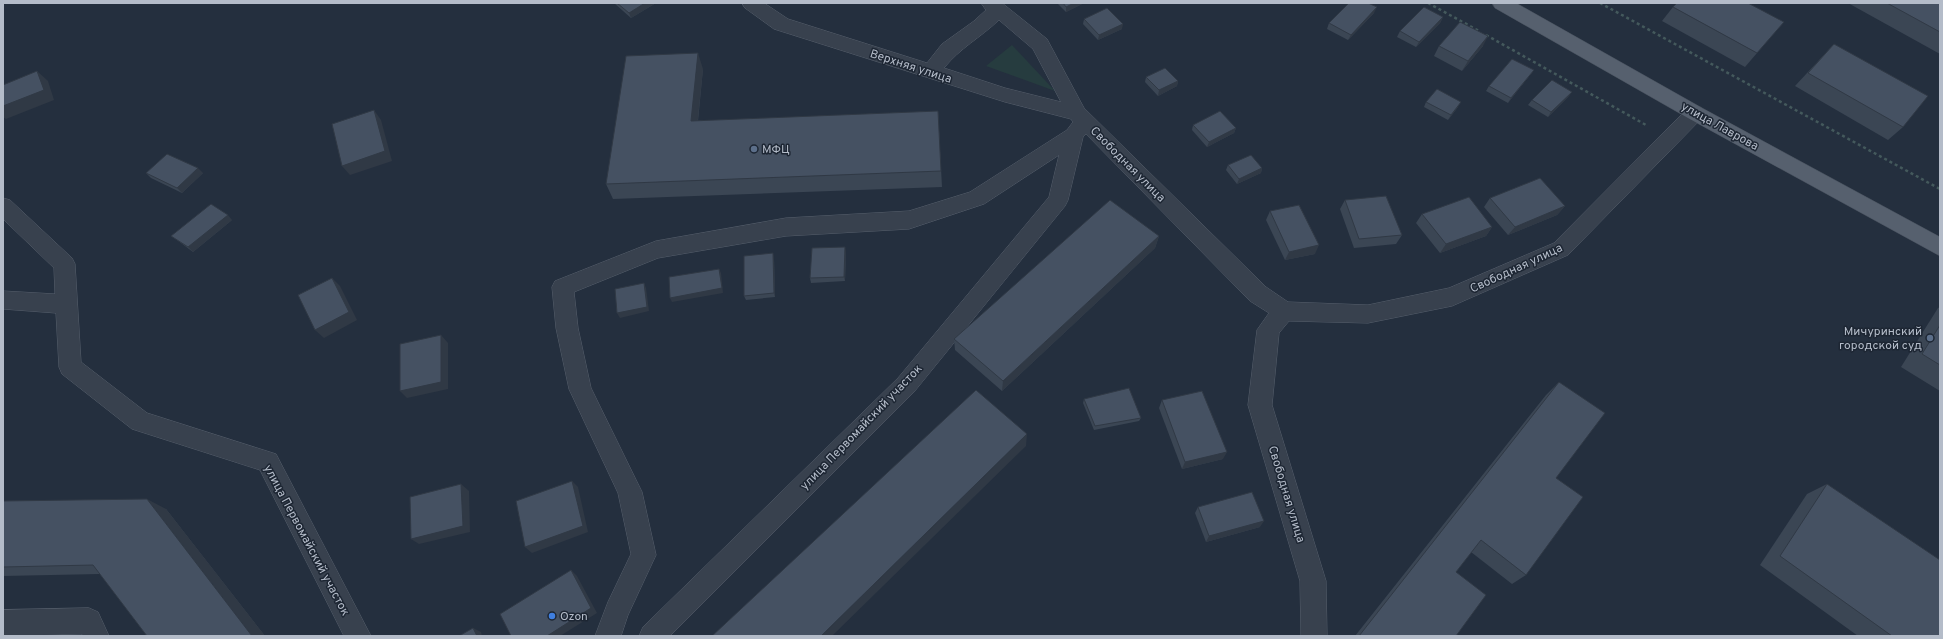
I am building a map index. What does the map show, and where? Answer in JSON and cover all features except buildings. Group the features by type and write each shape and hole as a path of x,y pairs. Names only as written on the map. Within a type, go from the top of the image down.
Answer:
{"main road":[{"name":"улица Лаврова","path":"1500,3 1695,113 1940,247"}],"street":[{"name":"Верхняя улица","path":"751,3 781,24 1005,95 1079,123"},
{"path":"930,72 949,49 981,26 994,6"},
{"name":"Свободная улица","path":"994,6 1040,44 1079,123 1258,294 1284,311 1368,314 1452,297 1561,250 1695,113"},
{"path":"608,636 617,611 644,556 630,492 580,389 567,328 563,287 656,250 786,227 909,220 977,198 1079,123"},
{"name":"улица Первомайский участок","path":"652,636 906,385 1058,200 1079,123"},
{"name":"улица Первомайский участок","path":"3,206 64,264 70,367 140,421 268,462 358,636"},
{"path":"3,300 66,304"},
{"name":"Свободная улица","path":"1284,311 1268,330 1260,405 1314,581 1314,636"},
{"path":"3,623 88,621 96,636"}],"path":[{"path":"1428,3 1670,138"},
{"path":"1600,3 1940,188"}],"green space":[{"path":"1012,45 1055,91 986,66"}],"place":[{"name":"МФЦ","path":"754,149"},
{"name":"Мичуринский городской суд","path":"1930,338"},
{"name":"Ozon","path":"552,616"}]}
